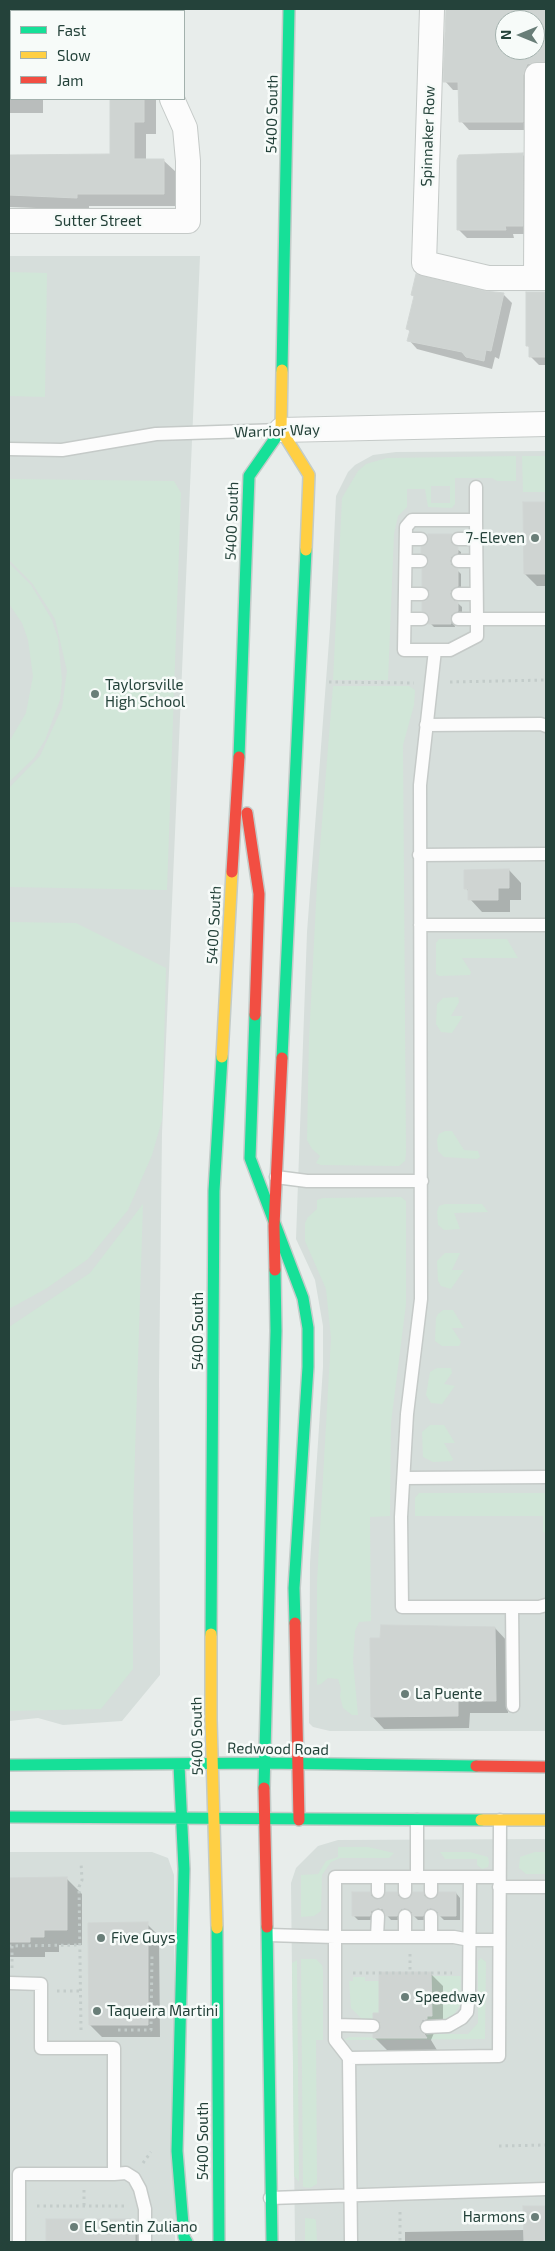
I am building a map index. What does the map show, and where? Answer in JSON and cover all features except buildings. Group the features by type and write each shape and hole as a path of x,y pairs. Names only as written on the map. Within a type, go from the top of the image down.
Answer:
{"main road":[{"name":"5400 South","path":"218,2242 218,1949 212,1764 214,1191 239,754 249,476 281,430 289,9"},
{"path":"272,2242 264,1763 276,1331 274,1226 309,475 281,430"},
{"path":"239,754 259,894 250,1158 274,1226 304,1298 308,1328 308,1367 294,1588 299,1820"},
{"name":"Redwood Road","path":"9,1765 264,1763 297,1765 546,1767"},
{"path":"179,1765 184,1869 177,2151 184,2237 187,2242"},
{"path":"9,1817 264,1820 546,1820"}],"street":[{"name":"Spinnaker Row","path":"432,9 424,263 475,276 541,278"},
{"path":"541,278 542,75"},
{"name":"Sutter Street","path":"9,221 188,221 188,161 185,128 172,100"},
{"name":"Warrior Way","path":"281,430 546,424"}],"lane":[{"name":"Warrior Way","path":"9,449 62,450 156,434 281,430"},
{"path":"476,487 477,636 450,650 404,650 406,527 412,520 476,520"},
{"path":"458,538 476,538"},
{"path":"406,539 421,539"},
{"path":"406,561 422,561"},
{"path":"458,561 476,561"},
{"path":"405,594 422,594"},
{"path":"458,594 476,594"},
{"path":"404,619 422,619"},
{"path":"458,619 546,620"},
{"path":"435,650 421,778 419,855 422,1181 421,1318 407,1414 401,1517 402,1607 512,1608 546,1605"},
{"path":"426,725 541,724 546,726"},
{"path":"419,855 546,854"},
{"path":"420,925 546,925"},
{"path":"276,1177 307,1181 422,1181"},
{"path":"404,1478 546,1477"},
{"path":"512,1608 513,1706"},
{"path":"405,1892 411,1877 416,1820"},
{"path":"349,2058 499,2056 500,1820"},
{"path":"352,2242 349,2058 335,2040 335,1877 470,1877 546,1888"},
{"path":"378,1877 378,1892"},
{"path":"431,1877 431,1892"},
{"path":"427,2027 448,2026 462,2018 469,2002 470,1877"},
{"path":"378,1916 378,1937"},
{"path":"405,1916 405,1937"},
{"path":"431,1916 431,1937"},
{"path":"268,1935 454,1937 470,1940 499,1940"},
{"path":"9,1983 41,1984 41,2048 114,2048 114,2174"},
{"path":"335,2025 373,2026"},
{"path":"19,2242 19,2174 126,2173 134,2178 140,2189 145,2209 145,2242"},
{"path":"270,2198 546,2189"}],"path":[{"path":"450,682 546,680"},
{"path":"329,682 415,683"},
{"path":"81,1862 82,1880 79,1887 80,2030 89,2030"},
{"path":"9,1946 79,1945"},
{"path":"115,2030 151,2030 152,1956"},
{"path":"350,1974 460,1973"},
{"path":"499,2146 546,2145"},
{"path":"138,2169 148,2158 153,2146"},
{"path":"34,2206 130,2206 130,2197"},
{"path":"400,2212 400,2241"}],"shaded area":[{"name":"Taylorsville High School","path":"9,256 200,256 162,1133 159,1380 160,1675 122,1721 63,1725 38,1718 9,1721"},
{"path":"546,451 546,1731 330,1731 313,1727 309,1723 310,1563 323,1367 323,1326 315,1280 296,1239 307,932 330,628 336,496 348,472 355,465 373,455 396,452"},
{"path":"546,1839 546,2242 295,2242 291,1883 296,1868 318,1846 338,1840"},
{"path":"9,1852 152,1852 168,1858 174,1875 175,2242 9,2242"}],"green space":[{"path":"9,272 47,273 45,397 9,396"},
{"path":"516,456 516,481 497,481 492,478 455,478 455,504 452,508 428,507 425,489 407,489 407,507 398,516 394,534 388,680 333,680 342,498 358,471 366,464 387,458","holes":["431,486 450,486 450,503 431,503"]},
{"path":"522,456 546,456 546,492 523,492"},
{"path":"9,479 174,481 181,493 167,890 9,887 9,788 40,756 62,708 67,671 55,619 32,583 9,560"},
{"path":"9,563 31,585 52,620 58,639 62,680 60,700 45,740 34,758 9,782 9,742 26,713 33,676 28,640 22,623 9,604"},
{"path":"333,686 409,686 415,690 414,705 403,745 406,1153 405,1161 399,1166 321,1165 316,1163 320,1156 312,1149 307,1140 309,1039 317,884"},
{"path":"9,922 76,923 166,968 162,1120 152,1155 128,1210 88,1259 47,1288 9,1309"},
{"path":"439,939 507,939 518,958 462,958 471,972 470,975 439,976 436,974 436,943"},
{"path":"458,997 459,1002 451,1016 463,1016 452,1033 441,1032 436,1024 437,1004 443,998"},
{"path":"445,1131 452,1131 464,1150 478,1151 480,1157 477,1159 444,1157 438,1151 437,1140 439,1134"},
{"path":"401,1197 406,1201 406,1304 391,1423 390,1516 370,1517 371,1621 359,1622 355,1631 353,1661 358,1715 352,1715 343,1708 338,1679 328,1678 317,1685 317,1582 331,1338 326,1289 305,1241 305,1223 308,1217 317,1209 317,1200 323,1198"},
{"path":"143,1204 133,1515 133,1669 101,1709 9,1711 9,1327 90,1273"},
{"path":"445,1204 482,1204 488,1212 454,1213 460,1229 444,1230 438,1225 437,1212 439,1206"},
{"path":"445,1253 460,1253 452,1270 464,1270 451,1289 441,1286 438,1281 437,1261"},
{"path":"443,1310 453,1310 464,1328 452,1328 461,1342 459,1346 442,1346 435,1341 436,1318"},
{"path":"437,1368 451,1368 452,1373 444,1384 455,1386 442,1404 431,1403 426,1395 430,1372"},
{"path":"430,1425 444,1425 455,1443 444,1443 453,1459 452,1461 433,1462 423,1457 422,1432"},
{"path":"419,1493 545,1493 546,1533 543,1532 543,1516 415,1516 415,1498"},
{"path":"338,1847 368,1847 394,1853 389,1858 340,1858 331,1862 322,1875 321,1911 314,1916 301,1917 301,1875 318,1874 326,1861 338,1857"},
{"path":"440,1852 470,1852 488,1857 488,1867 482,1869 477,1865 477,1859 445,1859"},
{"path":"535,1852 546,1852 546,1874 526,1874 519,1868 520,1857"},
{"path":"481,1958 486,1962 485,2039 344,2040 349,2037 426,2038 427,2034 468,2034 478,2023 478,1961"},
{"path":"301,1959 316,1959 322,1965 323,1971 323,2040 316,2040 317,2184 310,2188 303,2187"},
{"path":"297,1960 299,2182 294,2176 292,1963"},
{"path":"431,1976 461,1976 460,2005 453,2016 444,2020 427,2020 427,2016 432,2015"},
{"path":"353,1977 365,1977 365,1981 379,1981 379,2013 373,2013 373,2020 362,2019 351,2008 349,1981 353,1981"},
{"path":"305,2218 315,2219 316,2221 317,2242 305,2242"}],"traffic: fast":[{"path":"282,370 289,9"},
{"path":"239,757 249,476 281,430"},
{"path":"282,1058 306,550"},
{"path":"255,1015 250,1158 303,1298 308,1328 308,1367 294,1588 295,1623"},
{"path":"211,1634 214,1191 222,1057"},
{"path":"264,1788 276,1331 275,1270"},
{"path":"9,1765 264,1763 476,1766"},
{"path":"179,1765 184,1869 177,2151 184,2237 187,2242"},
{"path":"9,1817 481,1820"},
{"path":"267,1927 272,2242"},
{"path":"217,1928 219,2242"}],"traffic: slow":[{"path":"282,370 281,430 309,475 306,550"},
{"path":"222,1057 232,872"},
{"path":"211,1634 211,1720 217,1928"},
{"path":"481,1820 546,1820"}],"traffic: jam":[{"path":"232,872 239,757"},
{"path":"247,813 259,894 255,1015"},
{"path":"275,1270 274,1226 282,1058"},
{"path":"295,1623 299,1820"},
{"path":"476,1766 546,1767"},
{"path":"264,1788 267,1927"}],"place":[{"name":"7-Eleven","path":"535,538"},
{"name":"Taylorsville High School","path":"95,694"},
{"name":"La Puente","path":"405,1694"},
{"name":"Five Guys","path":"101,1938"},
{"name":"Speedway","path":"405,1997"},
{"name":"Taqueira Martini","path":"97,2011"},
{"name":"Harmons","path":"535,2217"},
{"name":"El Sentin Zuliano","path":"74,2227"}]}
